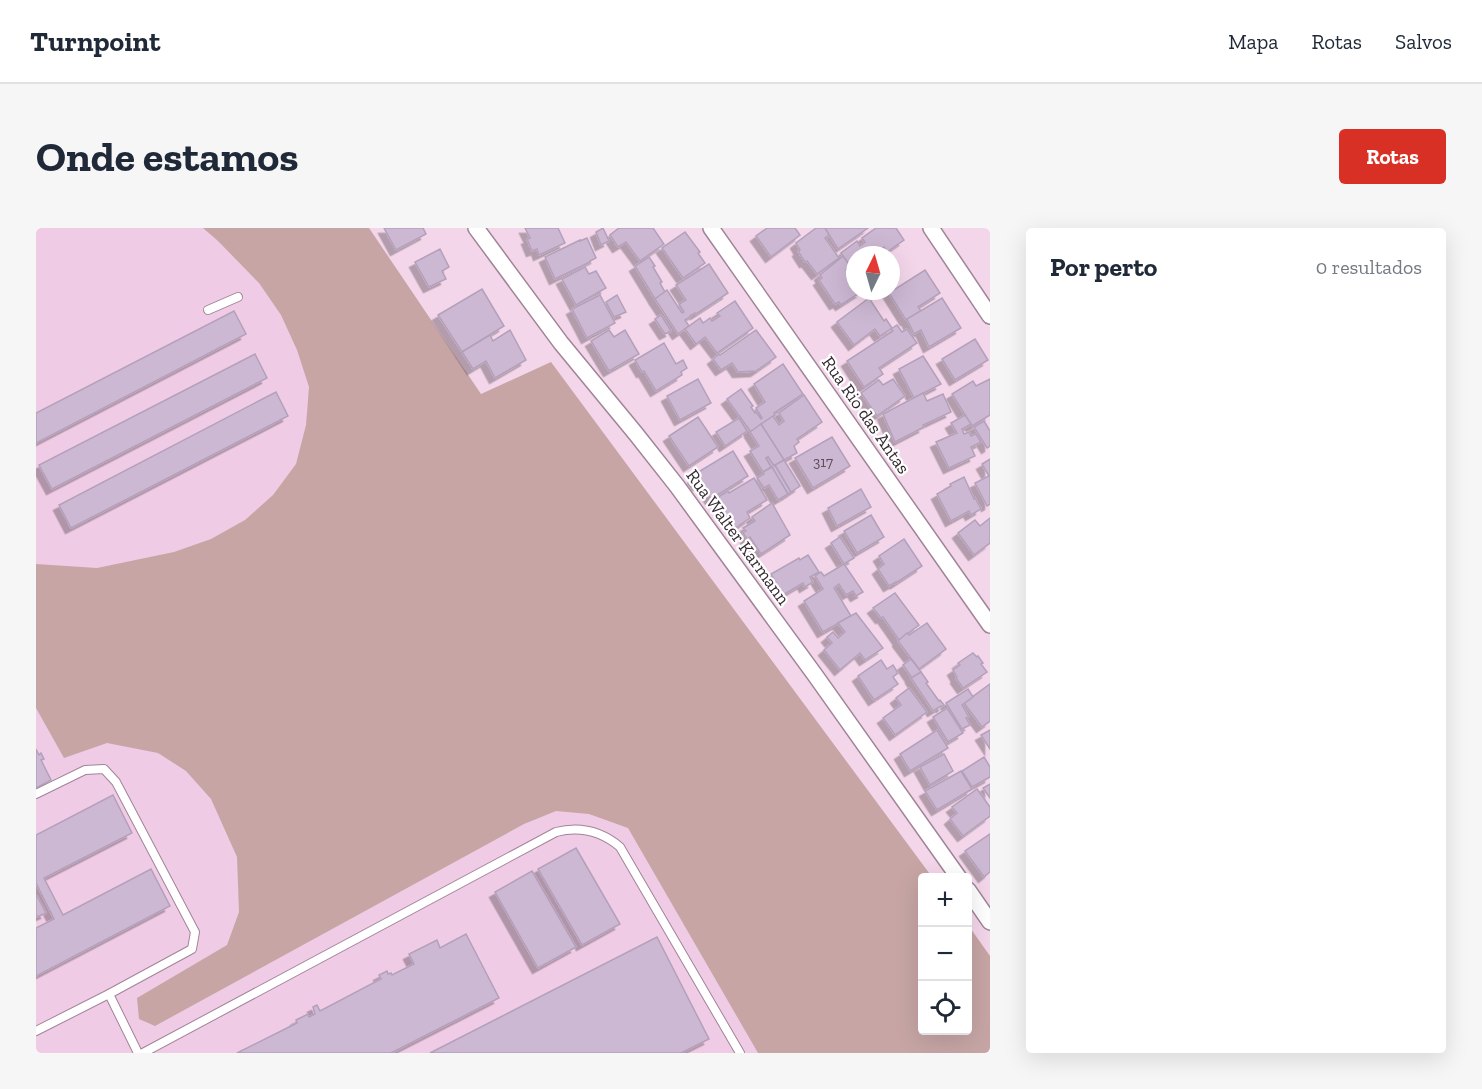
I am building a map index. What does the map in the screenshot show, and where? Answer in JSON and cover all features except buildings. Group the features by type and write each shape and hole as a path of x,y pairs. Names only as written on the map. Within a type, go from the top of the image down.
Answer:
{"street":[{"name":"Rua Walter Karmann","path":"476,228 561,343 676,486 815,675 955,873"},
{"name":"Rua Rio das Antas","path":"711,228 990,625"},
{"path":"931,228 990,316"},
{"path":"972,896 990,922"}],"lane":[{"path":"208,310 238,297"},
{"path":"36,794 85,770 104,769 116,782 195,932 192,949 36,1031"},
{"path":"143,1053 556,832 568,829 581,829 603,835 620,847 740,1053"},
{"path":"109,994 138,1053"}],"shaded area":[{"path":"36,228 369,228 481,394 551,362 929,873 918,873 918,1035 972,1035 972,931 990,956 990,1053 36,1053"},
{"path":"203,228 369,228 481,394 551,362 929,873 918,873 918,1035 972,1035 972,931 990,956 990,1053 758,1053 628,828 589,814 556,811 524,824 155,1026 139,1019 137,998 227,945 239,912 237,857 211,799 186,771 158,753 107,743 64,758 36,708 36,564 97,568 174,552 211,539 245,520 273,495 296,464 306,425 309,387 297,350 281,315 259,283"}]}
